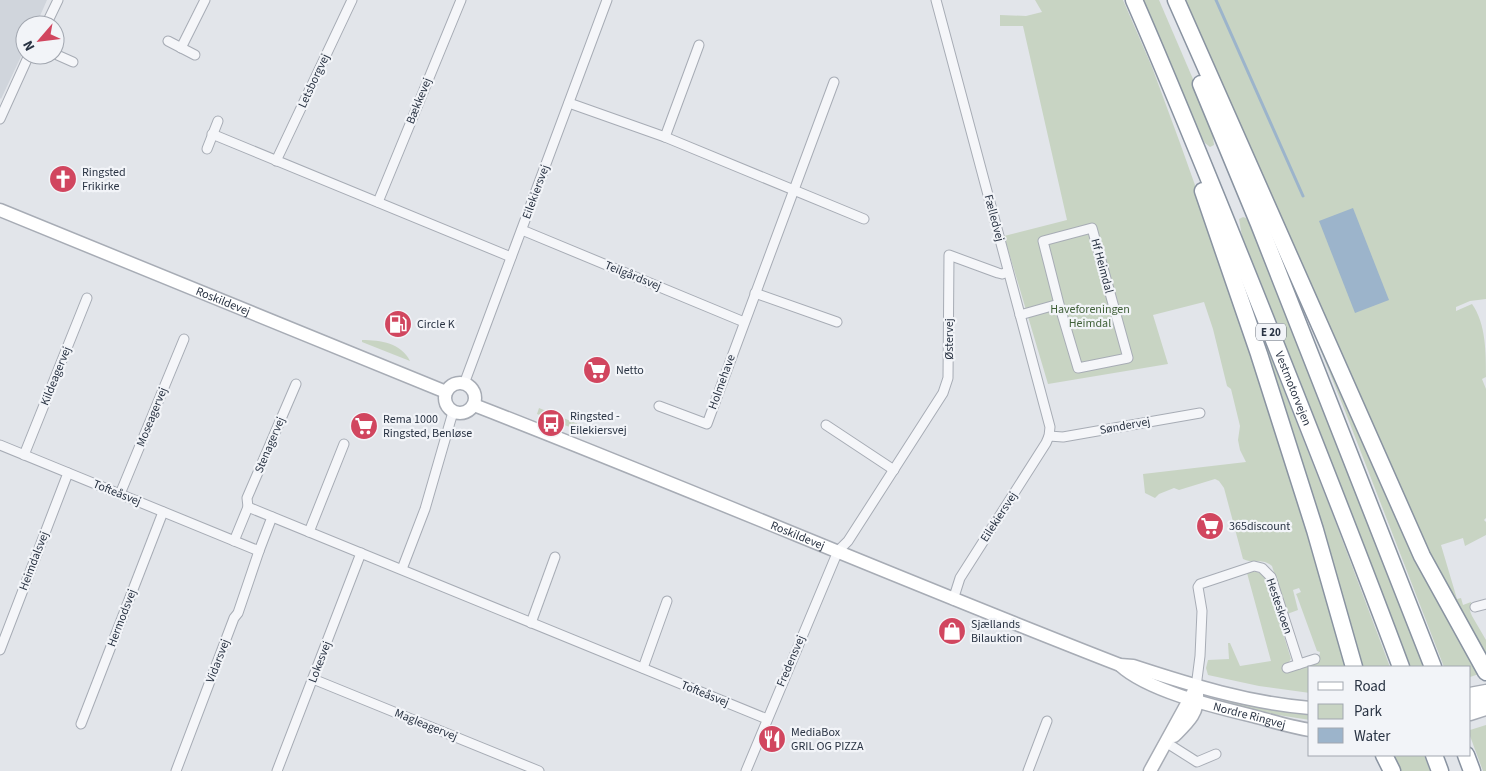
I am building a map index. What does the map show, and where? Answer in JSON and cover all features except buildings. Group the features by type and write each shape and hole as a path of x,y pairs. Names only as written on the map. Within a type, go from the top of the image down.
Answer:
{"highway":[{"name":"Vestmotorvejen","path":"1134,0 1172,88 1361,559 1401,666"},
{"name":"E 20","path":"1167,0 1434,666"},
{"path":"1176,0 1422,556 1486,671"},
{"path":"1172,88 1198,178 1259,354 1315,530 1354,666"},
{"path":"1471,706 1486,700"},
{"path":"1384,756 1392,771"},
{"path":"1434,756 1440,771"},
{"path":"1466,756 1472,771"}],"street":[{"path":"51,15 58,0"},
{"path":"181,48 205,0"},
{"name":"Letsborgvej","path":"276,161 352,0"},
{"name":"Bækkevej","path":"378,202 461,0"},
{"name":"Eilekiersvej","path":"464,384 607,0"},
{"name":"Fælledvej","path":"936,0 1048,417 1050,436"},
{"path":"168,41 195,55"},
{"path":"665,137 699,45"},
{"path":"65,58 73,62"},
{"path":"0,119 24,65"},
{"name":"Holmehave","path":"659,406 706,424 834,82"},
{"path":"569,103 665,137 864,219"},
{"path":"207,148 218,121"},
{"path":"212,134 511,257"},
{"name":"Roskildevej","path":"0,210 446,392"},
{"name":"Hf Heimdal","path":"1092,228 1128,358 1078,368 1059,304 1043,241 1092,228"},
{"name":"Teilgårdsvej","path":"522,230 744,322"},
{"name":"Østervej","path":"838,552 848,541 943,393 948,378 949,255 998,273 1008,272"},
{"path":"756,292 837,322"},
{"name":"Kildeagervej","path":"24,455 88,298"},
{"path":"1020,315 1059,304"},
{"name":"Moseagervej","path":"120,494 184,339"},
{"name":"Stenagervej","path":"248,507 247,498 296,384"},
{"path":"454,384 464,384 474,392 474,405 465,413 453,412 445,403 446,392 454,384"},
{"name":"Roskildevej","path":"474,405 953,600 1120,665 1133,666 1196,687"},
{"path":"402,569 425,509 453,412"},
{"name":"Søndervej","path":"1050,436 1063,437 1200,413"},
{"path":"826,425 894,470"},
{"name":"Eilekiersvej","path":"953,600 960,578 1050,436"},
{"path":"309,532 344,444"},
{"name":"Tofteåsvej","path":"0,445 259,551"},
{"name":"Heimdalsvej","path":"0,650 68,473"},
{"path":"234,541 248,507"},
{"name":"Tofteåsvej","path":"248,507 767,719"},
{"name":"Hermodsvej","path":"81,724 163,512"},
{"path":"259,551 272,517"},
{"name":"Vidarsvej","path":"176,771 234,618 238,613 259,551"},
{"name":"Fredensvej","path":"746,771 838,552"},
{"name":"Lokesvej","path":"277,771 361,553"},
{"path":"531,623 555,557"},
{"name":"Hesteskoen","path":"1196,687 1200,656 1202,611 1198,588 1200,584 1254,566 1262,568 1270,577 1299,664"},
{"path":"642,668 667,601"},
{"path":"1475,607 1486,604"},
{"path":"1287,668 1315,659"},
{"name":"Roskildevej","path":"1120,665 1130,674 1194,700"},
{"name":"Magleagervej","path":"313,679 539,771"},
{"path":"1150,771 1167,742 1192,719 1196,687"},
{"name":"Nordre Ringvej","path":"1196,687 1262,702 1308,708"},
{"path":"1471,694 1486,691"},
{"name":"Nordre Ringvej","path":"1194,700 1290,727 1308,730"},
{"path":"1471,714 1486,709"},
{"path":"1028,771 1047,721"},
{"path":"1167,742 1197,762 1216,754"}],"shaded area":[{"path":"0,0 47,0 40,15 15,15 15,65 17,65 0,98"}],"green space":[{"name":"Haveforeningen Heimdal","path":"1035,0 1123,0 1152,67 1252,345 1348,666 1308,666 1308,693 1259,686 1208,675 1206,668 1208,660 1229,659 1228,643 1230,643 1240,666 1271,661 1247,573 1253,572 1261,573 1267,580 1291,659 1286,666 1318,662 1320,652 1317,651 1296,594 1301,592 1299,588 1293,590 1298,610 1287,614 1272,566 1261,561 1243,559 1224,488 1219,481 1215,479 1179,490 1174,488 1159,494 1155,498 1145,493 1143,474 1246,462 1240,450 1238,440 1240,426 1231,389 1227,386 1213,329 1204,302 1153,315 1168,364 1048,384 1004,236 1067,220 1023,26 1000,26 1000,15 1026,16 1042,12"},
{"path":"1141,0 1159,0 1205,107 1212,130 1214,145 1210,147 1205,143 1198,131"},
{"path":"1179,0 1486,0 1486,299 1470,301 1456,307 1456,311 1472,304 1483,329 1486,358 1486,377 1482,379 1486,389 1486,518 1484,520 1486,522 1486,535 1465,546 1463,538 1441,545 1457,599 1461,598 1463,605 1471,602 1470,611 1486,640 1486,656 1415,523"},
{"path":"1246,218 1258,236 1427,666 1408,666 1243,242 1239,219"},
{"path":"1298,294 1479,674 1471,677 1471,666 1444,666"},
{"path":"1253,312 1390,666 1361,666 1250,313"},
{"path":"362,340 383,342 396,346 410,361 362,342"},
{"path":"539,408 590,429 587,434 537,414"},
{"path":"1224,699 1259,707 1308,714 1308,720 1266,713 1222,702"},
{"path":"1486,725 1486,771 1483,771 1471,739 1471,730"},
{"path":"1390,756 1424,756 1430,771 1397,771"}],"water":[{"path":"1353,208 1389,300 1355,313 1319,221"}],"waterway":[{"path":"1216,0 1303,196"}],"place":[{"name":"Ringsted Frikirke","path":"63,179"},
{"name":"Circle K","path":"398,324"},
{"name":"Netto","path":"597,370"},
{"name":"Ringsted - Eilekiersvej","path":"551,423"},
{"name":"Rema 1000 Ringsted, Benløse","path":"364,426"},
{"name":"365discount","path":"1210,526"},
{"name":"Sjællands Bilauktion","path":"952,631"},
{"name":"MediaBox GRIL OG PIZZA","path":"772,739"}]}
